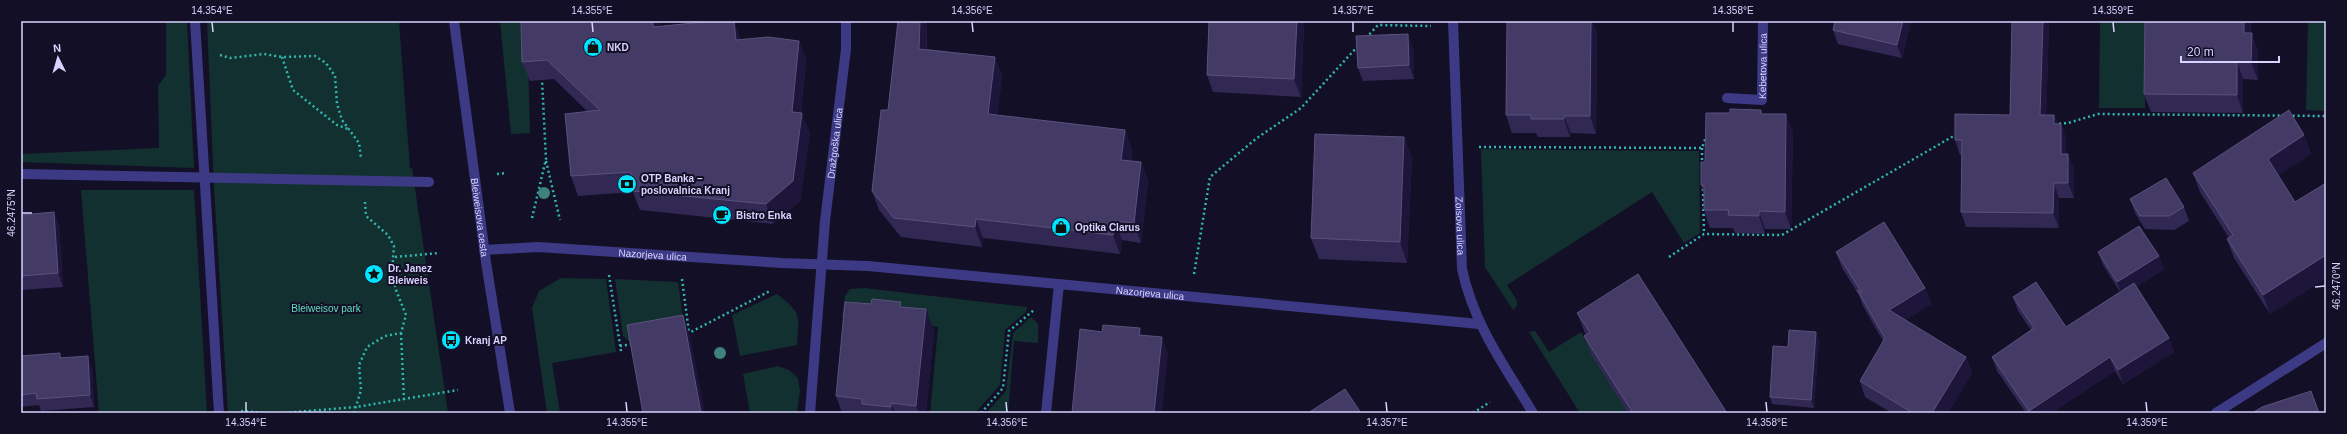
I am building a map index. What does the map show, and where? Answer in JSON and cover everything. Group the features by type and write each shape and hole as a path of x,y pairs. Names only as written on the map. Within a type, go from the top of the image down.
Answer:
{"street":[{"path":"195,21 219,411"},
{"name":"Bleiweisova cesta","path":"454,21 484,250 510,413"},
{"name":"Dražgoška ulica","path":"822,265 846,49 846,21"},
{"name":"Zoisova ulica","path":"1454,21 1461,257 1468,296 1479,324 1533,413"},
{"name":"Kebetova ulica","path":"1728,98 1762,100 1763,21"},
{"path":"21,174 429,182"},
{"name":"Nazorjeva ulica","path":"484,250 538,247 822,265 868,266 1479,324"},
{"path":"810,413 822,265"},
{"path":"1046,413 1059,284"},
{"path":"2216,413 2326,343"}],"path":[{"path":"1193,281 1210,177 1257,138 1301,108 1378,25 1437,26"},
{"path":"282,57 293,90 337,125 350,130"},
{"path":"542,80 546,159 560,220"},
{"path":"2052,124 2068,123 2098,114 2326,116"},
{"path":"1669,257 1704,234 1782,235 1960,132"},
{"path":"1703,172 1702,148 1708,134"},
{"path":"1476,147 1702,148"},
{"path":"532,218 546,159"},
{"path":"1703,187 1704,234"},
{"path":"395,257 439,253"},
{"path":"609,274 621,351"},
{"path":"682,278 689,333"},
{"path":"682,335 689,333 770,291"},
{"path":"981,413 1003,388 1009,331 1035,308"},
{"path":"680,321 688,320"},
{"path":"401,333 404,400"},
{"path":"620,346 636,343"},
{"path":"284,413 356,407 458,390"},
{"path":"1473,413 1490,402"},
{"path":"354,413 356,407"}],"green space":[{"path":"166,21 187,21 194,168 21,162 21,154 159,148 158,86 166,75"},
{"name":"Bleiweisov park","path":"207,21 399,21 410,168 412,168 448,413 228,413 214,188"},
{"path":"500,21 527,21 530,133 511,134"},
{"path":"2100,21 2145,21 2145,108 2099,108"},
{"path":"2308,21 2326,21 2326,111 2306,110"},
{"path":"1481,149 1699,151 1700,233 1684,243 1652,192 1507,285 1517,301 1517,306 1513,310 1485,267"},
{"path":"81,190 194,190 207,413 99,413"},
{"path":"561,278 606,279 616,352 552,363 560,413 547,413 532,308 539,291"},
{"path":"615,279 678,282 685,333 631,343 623,336"},
{"path":"864,288 1027,307 1026,312 1005,330 1000,385 975,413 930,413 938,327 842,317 845,296 850,289"},
{"path":"777,294 791,306 797,315 797,345 740,356 732,315"},
{"path":"1031,317 1038,324 1038,343 1014,341 1008,413 986,413 1006,391 1013,333"},
{"path":"1535,331 1549,352 1581,332 1628,413 1580,413 1529,332"},
{"path":"778,366 789,370 798,378 800,391 797,413 750,413 743,374"}],"building":[{"path":"521,21 653,21 653,27 714,21 734,21 736,40 768,37 799,41 792,112 802,113 793,181 766,204 633,191 631,172 571,176 565,114 600,110 547,60 522,62"},
{"path":"898,21 920,21 919,49 995,57 988,114 1125,130 1121,160 1141,162 1134,223 1115,221 1113,235 976,219 975,227 894,218 872,191 881,110 888,110"},
{"path":"1209,21 1297,21 1294,79 1207,75"},
{"path":"1507,21 1591,21 1590,116 1564,116 1564,119 1531,119 1531,115 1506,115"},
{"path":"1835,21 1903,21 1897,45 1833,30"},
{"path":"2012,21 2043,21 2040,115 2054,115 2054,124 2061,124 2061,154 2068,154 2068,183 2054,183 2053,213 1961,212 1962,140 1955,140 1955,114 2010,115"},
{"path":"2145,21 2244,21 2244,33 2252,33 2251,62 2237,62 2237,95 2144,94"},
{"path":"1408,34 1409,65 1358,68 1356,36"},
{"path":"1730,109 1761,110 1761,114 1786,114 1785,212 1759,211 1759,216 1728,215 1729,210 1704,210 1704,186 1701,185 1701,162 1705,162 1706,113 1730,113"},
{"path":"2289,110 2304,135 2268,159 2295,202 2326,183 2326,255 2263,295 2227,239 2233,235 2193,173"},
{"path":"1315,134 1404,137 1400,242 1311,238"},
{"path":"2166,178 2184,207 2169,216 2140,216 2130,199"},
{"path":"54,212 58,273 21,276 21,215"},
{"path":"1884,222 1925,288 1889,310 1966,357 1932,413 1913,413 1860,381 1885,338 1857,290 1862,293 1836,252"},
{"path":"2139,226 2159,256 2117,282 2098,252"},
{"path":"1638,274 1727,413 1633,413 1584,336 1590,332 1577,313"},
{"path":"2036,282 2066,327 2134,283 2169,338 2118,370 2110,357 2029,411 1992,357 2034,328 2013,297"},
{"path":"872,299 901,302 900,307 926,309 916,406 891,403 891,407 862,404 862,399 836,396 845,302 871,304"},
{"path":"683,315 701,413 643,413 627,325"},
{"path":"1103,325 1140,328 1139,335 1162,337 1154,413 1072,413 1080,329 1102,332"},
{"path":"1789,330 1816,332 1811,400 1770,397 1773,346 1788,347"},
{"path":"60,353 60,358 88,356 90,395 37,399 36,393 21,395 21,356"},
{"path":"1345,389 1361,413 1308,413"},
{"path":"2311,391 2319,413 2252,413 2262,407"}],"place":[{"name":"NKD","path":"593,47"},
{"name":"OTP Banka – poslovalnica Kranj","path":"627,184"},
{"name":"Bistro Enka","path":"722,215"},
{"name":"Optika Clarus","path":"1061,227"},
{"name":"Dr. Janez Bleiweis","path":"374,274"},
{"name":"Kranj AP","path":"451,340"}]}
